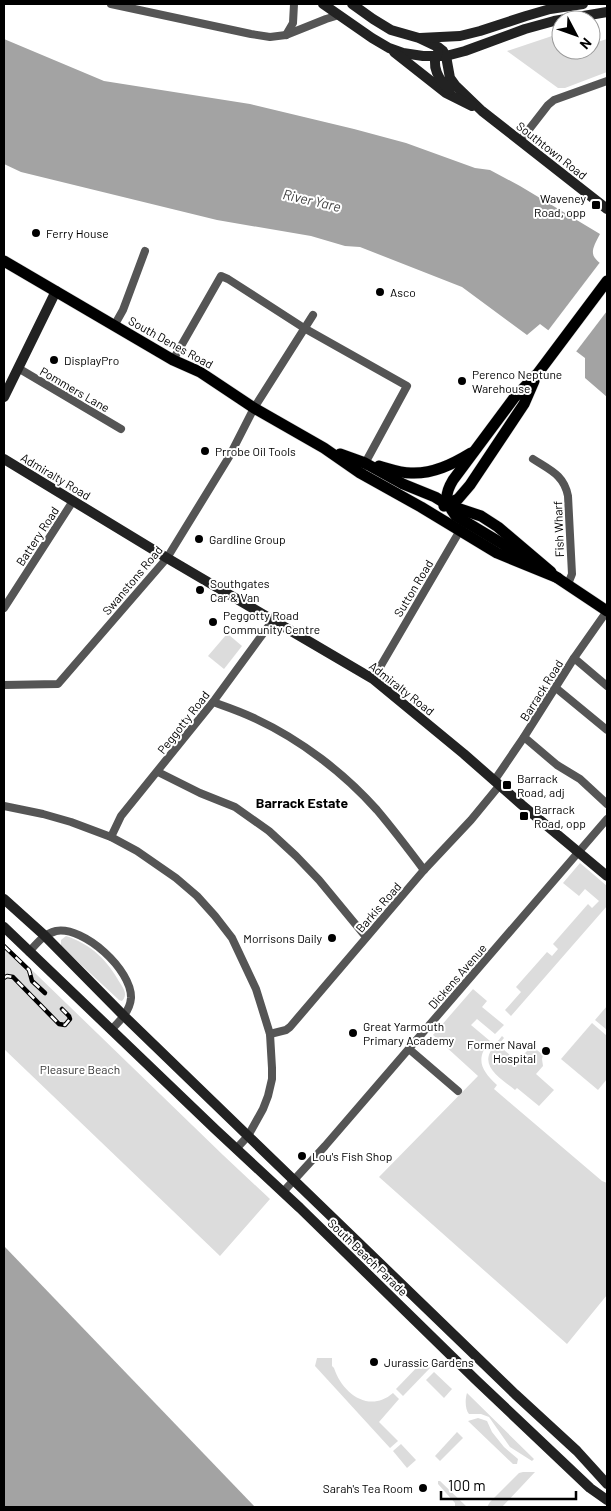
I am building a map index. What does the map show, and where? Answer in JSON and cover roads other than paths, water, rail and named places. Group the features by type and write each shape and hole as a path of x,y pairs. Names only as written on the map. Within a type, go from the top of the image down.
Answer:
{"main road":[{"name":"South Denes Road","path":"4,261 173,360 200,372 254,408 324,448 363,468 448,504 492,537 607,611"},
{"path":"448,504 446,496 453,480 514,398 538,373 607,281"},
{"path":"421,507 441,508 458,499 470,485 524,404 538,373"},
{"path":"363,468 412,474 432,471 461,459 476,449"},
{"name":"South Denes Road","path":"363,468 421,507 465,518 481,516 498,527 563,581"},
{"path":"465,518 466,497 470,485"}],"street":[{"path":"111,4 270,37 286,35 326,19 339,16"},
{"path":"286,35 294,23 294,4"},
{"path":"323,4 389,48 412,55 465,51 554,20 607,12"},
{"path":"352,4 392,30 419,38 441,53"},
{"path":"419,38 460,36 550,9 583,4"},
{"path":"460,36 448,42 435,62 439,77 444,85 466,103"},
{"name":"Southtown Road","path":"389,48 446,93 482,111"},
{"name":"Southtown Road","path":"441,53 450,78 482,111 607,209"},
{"path":"520,141 554,100 607,81"},
{"path":"114,326 144,252"},
{"path":"173,360 221,276 304,328 407,386 363,468"},
{"path":"4,397 56,291"},
{"name":"Swanstons Road","path":"4,685 58,684 167,558 229,457 254,408 313,314"},
{"name":"Pommers Lane","path":"18,368 121,428"},
{"name":"Admiralty Road","path":"4,459 167,558 373,679 607,876"},
{"name":"Fish Wharf","path":"533,459 554,472 563,480 567,487 572,574 563,581"},
{"name":"Battery Road","path":"4,608 73,501"},
{"name":"Sutton Road","path":"373,679 465,518"},
{"name":"Barrack Road","path":"496,784 574,658 607,611"},
{"name":"Peggotty Road","path":"111,837 121,816 213,702 274,620"},
{"path":"574,658 607,686"},
{"path":"556,688 607,730"},
{"path":"213,702 255,718 285,734 316,755 345,779 376,810 424,870"},
{"path":"524,737 557,765 580,779 607,804"},
{"path":"158,772 200,793 234,807 269,832 319,880 366,937"},
{"name":"Barkis Road","path":"270,1034 286,1030 290,1027 424,870 471,820 496,784"},
{"path":"4,806 62,819 111,837 137,851 176,878 197,896 232,938 256,989 270,1034 272,1079 263,1109 248,1136 236,1149"},
{"name":"Dickens Avenue","path":"283,1192 410,1049 607,819"},
{"name":"South Beach Parade","path":"4,900 44,935 124,1016 515,1394 577,1451 607,1484"},
{"name":"South Beach Parade","path":"4,927 283,1192 476,1380 590,1488 607,1500"},
{"path":"29,952 44,935 66,931 77,934 98,947 113,960 130,989 131,998 124,1016 112,1030"},
{"path":"410,1049 458,1091"}],"water":[{"name":"River Yare","path":"4,39 104,81 250,104 354,129 406,143 475,168 490,170 520,186 600,234 594,246 593,254 607,268 607,397 585,378 585,358 540,324 527,335 462,287 360,247 345,246 311,236 217,220 21,172 4,164"},
{"path":"4,1246 255,1507 4,1507"}],"railway":[{"path":"4,946 29,970 32,981 45,993"},
{"path":"4,978 7,976 13,977 59,1024 65,1025 70,1019 62,1009"}],"place":[{"name":"Waveney Road, opp","path":"596,205"},
{"name":"Ferry House","path":"36,233"},
{"name":"Asco","path":"380,292"},
{"name":"DisplayPro","path":"54,360"},
{"name":"Perenco Neptune Warehouse","path":"462,381"},
{"name":"Prrobe Oil Tools","path":"205,451"},
{"name":"Gardline Group","path":"199,539"},
{"name":"Southgates Car & Van","path":"200,590"},
{"name":"Peggotty Road Community Centre","path":"213,622"},
{"name":"Barrack Road, adj","path":"507,785"},
{"name":"Barrack Road, opp","path":"524,816"},
{"name":"Morrisons Daily","path":"332,938"},
{"name":"Great Yarmouth Primary Academy","path":"353,1033"},
{"name":"Former Naval Hospital","path":"546,1051"},
{"name":"Lou's Fish Shop","path":"302,1156"},
{"name":"Jurassic Gardens","path":"374,1362"},
{"name":"Sarah's Tea Room","path":"423,1488"}],"district":[{"name":"Barrack Estate","path":"302,802"}],"park label":[{"name":"Pleasure Beach","path":"80,1069"}]}
